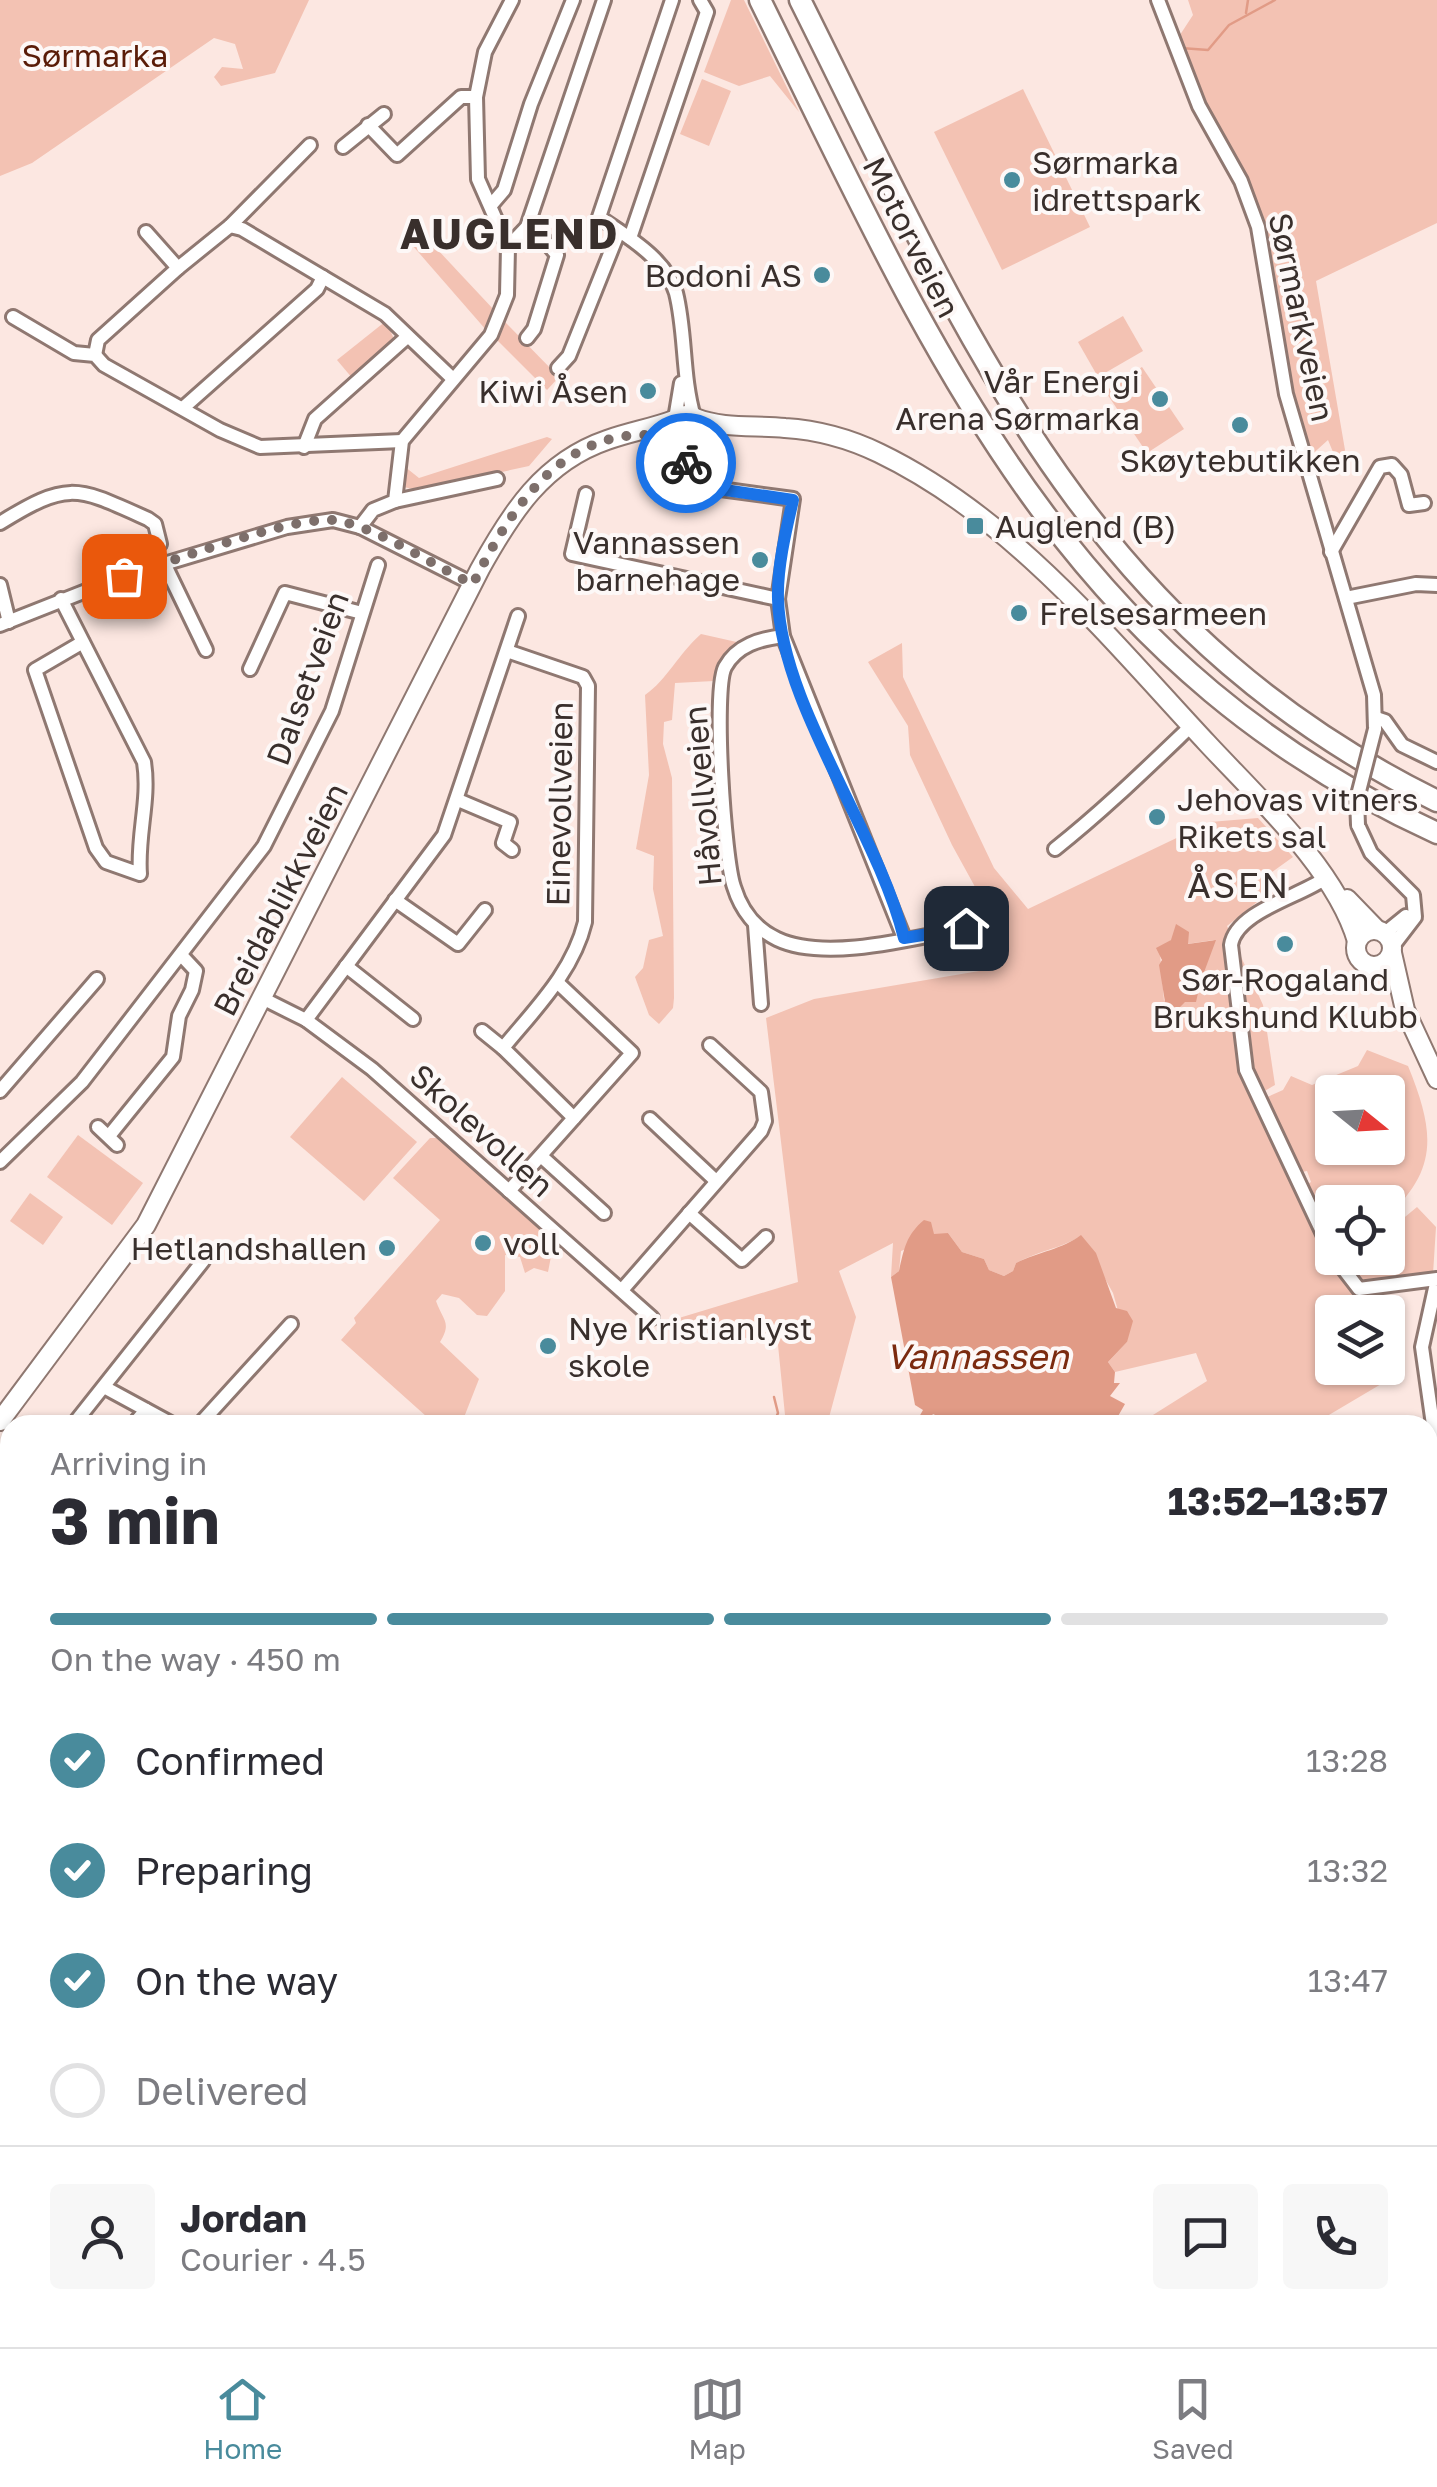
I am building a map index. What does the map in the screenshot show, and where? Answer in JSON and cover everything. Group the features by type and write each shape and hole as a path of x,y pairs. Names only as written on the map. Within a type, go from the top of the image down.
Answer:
{"highway":[{"name":"Motorveien","path":"760,0 955,382 996,450 1075,558 1169,656 1249,722 1336,780 1437,833"},
{"name":"Motorveien","path":"800,0 954,307 1039,452 1082,512 1191,632 1255,686 1328,739 1437,801"},
{"path":"1328,739 1437,789"}],"main road":[{"path":"684,418 745,427 800,429 849,440 944,492 1042,571 1284,827 1348,916 1360,960 1371,966 1402,1003"},
{"path":"684,418 700,424 686,441"},
{"name":"Breidablikkveien","path":"3,1415 74,1326 146,1225 500,532 541,479 582,450 684,418"},
{"path":"686,441 745,427"},
{"name":"Breidablikkveien","path":"624,435 666,436 686,441"},
{"path":"1284,827 1298,838 1368,924 1387,941 1402,1003 1437,1079"},
{"path":"1357,941 1366,932 1387,941"},
{"path":"1371,966 1384,964 1387,941"}],"street":[{"path":"512,0 485,52 476,97 478,179 512,245"},
{"path":"492,204 504,190 531,104 573,0"},
{"path":"395,501 402,441 454,380 499,318 512,245 526,227 604,0"},
{"path":"672,0 599,217 661,267 675,290 684,418"},
{"path":"558,368 569,356 624,234 707,12 700,0"},
{"name":"Sørmarkveien","path":"1158,0 1198,106 1241,181 1258,227 1279,363 1346,598 1376,724 1357,799 1358,824 1371,853 1408,887 1415,907 1387,941"},
{"path":"368,125 396,154 461,98 476,97"},
{"path":"343,147 384,114"},
{"path":"95,355 98,340 230,226 266,192 268,183 310,146"},
{"path":"230,226 242,229 385,314 454,380"},
{"path":"146,232 178,268"},
{"path":"512,245 530,235 543,238 557,255 534,329 527,338"},
{"path":"183,408 317,289 322,277"},
{"path":"13,317 74,353 95,355 104,364 249,444 280,449 402,441"},
{"path":"304,446 315,419 406,337"},
{"path":"686,441 689,473 698,486 793,500 778,599 783,636 904,938"},
{"path":"1330,552 1380,467 1392,465 1399,471 1409,505 1424,503"},
{"path":"360,527 373,510 395,501 497,479"},
{"path":"0,523 51,496 74,490 148,519 155,524 160,544"},
{"path":"586,494 572,554 778,599"},
{"path":"0,585 4,624 62,599 165,564 333,520 360,527 473,584"},
{"path":"165,564 206,650"},
{"name":"Dalsetveien","path":"0,1162 68,1098 264,846 306,770 334,704 378,565"},
{"path":"1346,598 1416,584 1437,585"},
{"path":"250,668 286,593 362,613"},
{"path":"62,599 144,762 148,790 137,838 140,874 106,862 96,848 36,670 83,642"},
{"path":"306,1020 444,835 518,616"},
{"name":"Håvollveien","path":"783,636 754,642 737,652 720,680 730,871 734,888 756,924 786,942 812,948 966,928"},
{"name":"Einevollveien","path":"503,1048 558,982 574,956 585,922 588,686 583,676 507,651"},
{"path":"1376,724 1385,722 1402,745 1437,762"},
{"path":"1055,849 1072,831 1124,793 1191,726"},
{"path":"458,800 510,822 503,843 512,850"},
{"path":"1315,1215 1246,1070 1231,945 1232,934 1248,920 1324,879"},
{"path":"395,900 458,944 486,910"},
{"name":"Håvollveien","path":"756,924 761,1004"},
{"path":"108,1136 173,1057 179,1016 192,990 196,970 182,956"},
{"path":"346,966 413,1018"},
{"path":"2,1085 96,978"},
{"path":"509,1191 632,1053 558,982"},
{"name":"Skolevollen","path":"264,999 306,1020 372,1069 652,1318"},
{"path":"482,1031 574,1118"},
{"path":"622,1290 761,1131 761,1092 710,1045"},
{"path":"650,1120 716,1181"},
{"path":"541,1156 604,1213"},
{"path":"689,1213 742,1260 766,1237"},
{"path":"80,1415 203,1260"},
{"path":"1349,1275 1359,1289 1437,1279 1422,1347 1427,1415"},
{"path":"208,1415 291,1324"},
{"path":"104,1387 155,1415"},
{"path":"142,1415 146,1410"}],"green space":[{"name":"Sørmarka","path":"0,0 309,0 275,73 221,86 214,77 222,67 243,69 235,44 214,38 32,163 0,176"},
{"path":"731,0 744,0 799,112 770,76 739,86 704,72"},
{"path":"1188,0 1437,0 1437,223 1316,281 1345,450 1338,464 1328,440 1308,458 1294,408 1269,260 1176,41 1193,15"},
{"path":"702,79 731,91 709,146 680,134"},
{"name":"Sørmarka idrettspark","path":"1023,89 1090,227 1002,270 934,132"},
{"path":"414,231 421,232 495,311 487,331 406,238"},
{"path":"1123,316 1143,351 1098,377 1078,342"},
{"path":"386,321 394,339 353,379 337,360"},
{"path":"504,321 559,377 547,390 495,338"},
{"path":"1142,367 1184,429 1147,453 1105,391"},
{"path":"547,437 552,439 529,466 419,490 403,487 404,466 419,478"},
{"path":"701,634 741,643 723,660 714,681 675,683 672,720 664,722 663,744 672,778 674,998 673,1008 659,1024 649,1015 635,977 643,968 649,940 663,936 653,889 654,856 636,849 649,775 645,695"},
{"path":"902,643 903,677 994,868 1028,909 1210,822 1258,818 1293,857 1265,877 1272,890 1227,926 1263,1005 1275,1085 1254,1097 1315,1223 1315,1275 1405,1275 1405,1217 1417,1207 1436,1227 1433,1274 1364,1285 1367,1295 1315,1295 1315,1385 1380,1385 1329,1415 1153,1415 1207,1381 1196,1353 1115,1372 1108,1362 1127,1342 1113,1293 1081,1236 1016,1263 1013,1271 1004,1276 989,1270 984,1259 962,1252 948,1233 901,1251 899,1271 891,1277 893,1243 839,1271 856,1317 830,1415 785,1415 778,1345 669,1321 798,1282 766,1018 814,999 991,969 1007,945 952,845 910,755 908,726 868,662","holes":["1171,940 1187,944 1214,940 1189,982 1164,1001 1160,953"]},
{"path":"1367,1050 1408,1066 1424,1112 1427,1149 1416,1183 1405,1198 1405,1185 1315,1185 1315,1208 1303,1187 1311,1182 1307,1171 1302,1172 1265,1098 1283,1090 1291,1076 1315,1084 1315,1165 1405,1165 1405,1075 1336,1075 1358,1066"},
{"path":"342,1077 417,1142 364,1201 290,1137"},
{"path":"78,1135 143,1183 112,1225 47,1177"},
{"path":"430,1138 439,1138 554,1241 548,1272 534,1268 525,1273 520,1257 505,1255 505,1291 487,1316 477,1315 459,1298 442,1294 436,1301 446,1326 440,1342 479,1379 465,1415 425,1415 341,1340 356,1323 354,1318 440,1220 393,1178"},
{"path":"30,1193 63,1217 43,1245 10,1221"}],"water":[{"path":"1176,924 1189,932 1188,944 1216,940 1203,975 1189,982 1198,993 1196,1002 1185,1002 1178,1009 1166,1008 1159,965 1162,960 1156,948 1171,940"},
{"name":"Vannassen","path":"924,1220 931,1222 934,1234 948,1233 962,1252 984,1259 989,1270 1004,1276 1013,1271 1016,1263 1081,1235 1096,1253 1116,1308 1127,1311 1133,1321 1127,1342 1108,1362 1115,1372 1114,1383 1120,1383 1110,1396 1125,1404 1119,1415 920,1415 923,1410 915,1405 891,1277 899,1271 909,1237"}],"waterway":[{"path":"1246,13 1248,0"},
{"path":"1181,48 1208,50 1229,25 1275,0"},
{"path":"774,1397 777,1415"}],"way so far":[{"path":"124,576 286,527 333,520 360,527 473,584 520,502 541,479 582,450 624,435 666,436 677,442 686,463"}],"place":[{"name":"Sørmarka idrettspark","path":"1012,180"},
{"name":"Bodoni AS","path":"822,275"},
{"name":"Kiwi Åsen","path":"648,391"},
{"name":"Vår Energi Arena Sørmarka","path":"1160,399"},
{"name":"Skøytebutikken","path":"1240,425"},
{"name":"Auglend (B)","path":"975,526"},
{"name":"Vannassen barnehage","path":"760,560"},
{"name":"Frelsesarmeen","path":"1019,613"},
{"name":"Jehovas vitners Rikets sal","path":"1157,817"},
{"name":"Sør-Rogaland Brukshund Klubb","path":"1285,944"},
{"name":"voll","path":"483,1243"},
{"name":"Hetlandshallen","path":"387,1248"},
{"name":"Nye Kristianlyst skole","path":"548,1346"}],"district":[{"name":"AUGLEND","path":"510,233"},
{"name":"ÅSEN","path":"1239,885"}],"route":[{"path":"686,463 698,486 793,500 778,599 783,636 812,718 894,905 904,938 966,928"}]}
